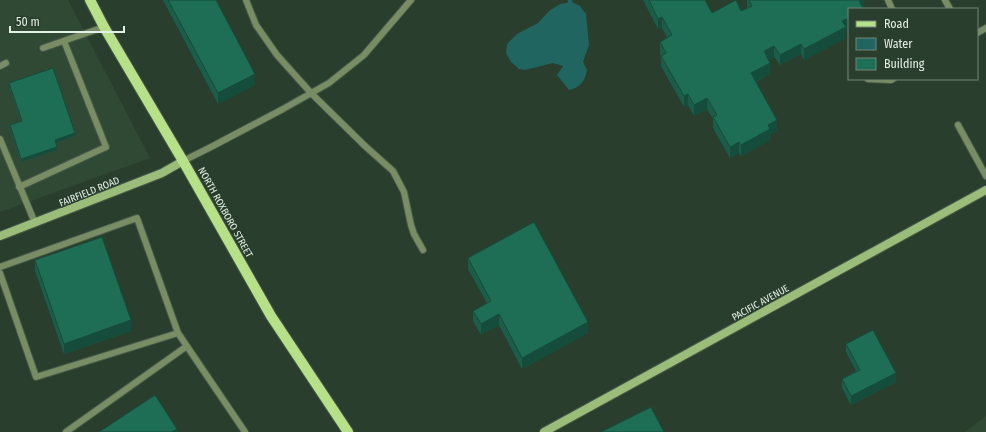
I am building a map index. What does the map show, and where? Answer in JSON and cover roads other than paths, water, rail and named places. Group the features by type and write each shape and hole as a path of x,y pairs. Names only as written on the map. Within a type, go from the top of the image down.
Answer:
{"main road":[{"name":"NORTH ROXBORO STREET","path":"90,0 104,27 183,161 271,316 348,432"}],"street":[{"name":"FAIRFIELD ROAD","path":"0,236 162,173 183,161"},
{"name":"PACIFIC AVENUE","path":"544,432 986,190"}],"lane":[{"path":"246,0 256,25 277,55 311,93 364,146 393,171 404,192 411,225 423,250"},
{"path":"183,161 329,83 364,55 411,0"},
{"path":"43,48 104,27"},
{"path":"19,187 106,147 64,41"},
{"path":"958,125 986,176"},
{"path":"0,139 35,223"},
{"path":"0,267 138,218 178,333 245,432"},
{"path":"0,273 36,377 178,333"},
{"path":"66,432 187,346"}],"water":[{"path":"572,2 580,6 586,14 589,45 583,62 587,70 585,77 579,86 569,90 557,75 563,66 553,63 525,70 519,69 511,62 506,53 507,44 517,34 538,23 549,11 560,4"}],"waterway":[{"path":"570,0 570,9"}]}
